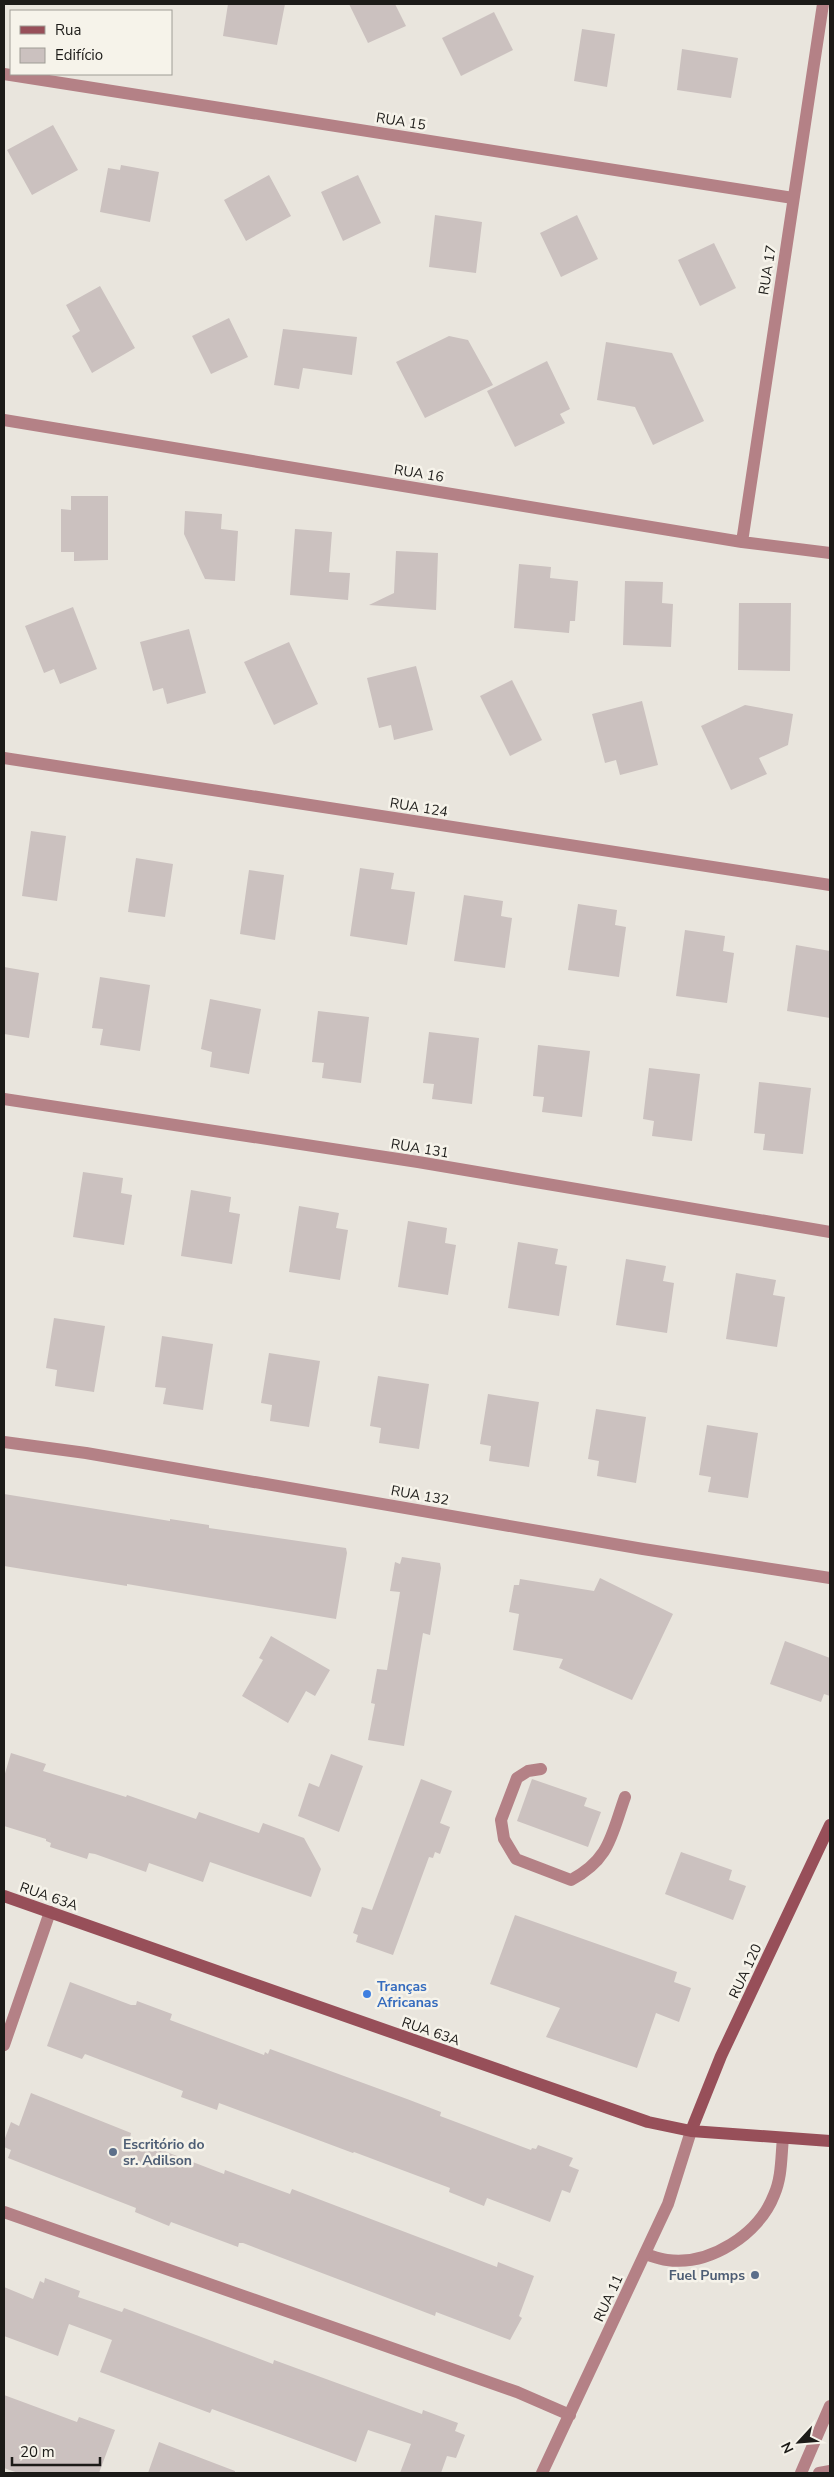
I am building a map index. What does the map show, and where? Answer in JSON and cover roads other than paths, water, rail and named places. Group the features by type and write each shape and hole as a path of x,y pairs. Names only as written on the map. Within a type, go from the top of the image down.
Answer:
{"street":[{"name":"RUA 17","path":"742,542 823,4"},
{"name":"RUA 15","path":"10,75 793,198"},
{"name":"RUA 16","path":"4,420 742,542 830,553"},
{"name":"RUA 124","path":"4,758 830,885"},
{"name":"RUA 131","path":"4,1099 408,1161 830,1232"},
{"name":"RUA 132","path":"4,1442 96,1455 643,1549 830,1578"},
{"path":"541,1769 528,1771 517,1778 501,1820 504,1839 516,1860 571,1880 590,1869 605,1850 625,1797"},
{"name":"RUA 120","path":"691,2131 721,2056 830,1825"},
{"name":"RUA 63A","path":"4,1896 648,2122 691,2131 830,2141"},
{"path":"4,2045 50,1912"},
{"name":"RUA 11","path":"542,2473 668,2204 691,2131"},
{"path":"645,2254 667,2260 685,2260 719,2251 750,2230 764,2215 774,2196 780,2175 782,2138"},
{"path":"4,2212 517,2392 570,2415"},
{"path":"801,2473 830,2406"},
{"path":"819,2473 830,2471"}],"place":[{"name":"Tranças Africanas","path":"367,1994"},
{"name":"Escritório do sr. Adilson","path":"113,2152"},
{"name":"Fuel Pumps","path":"755,2275"}]}
